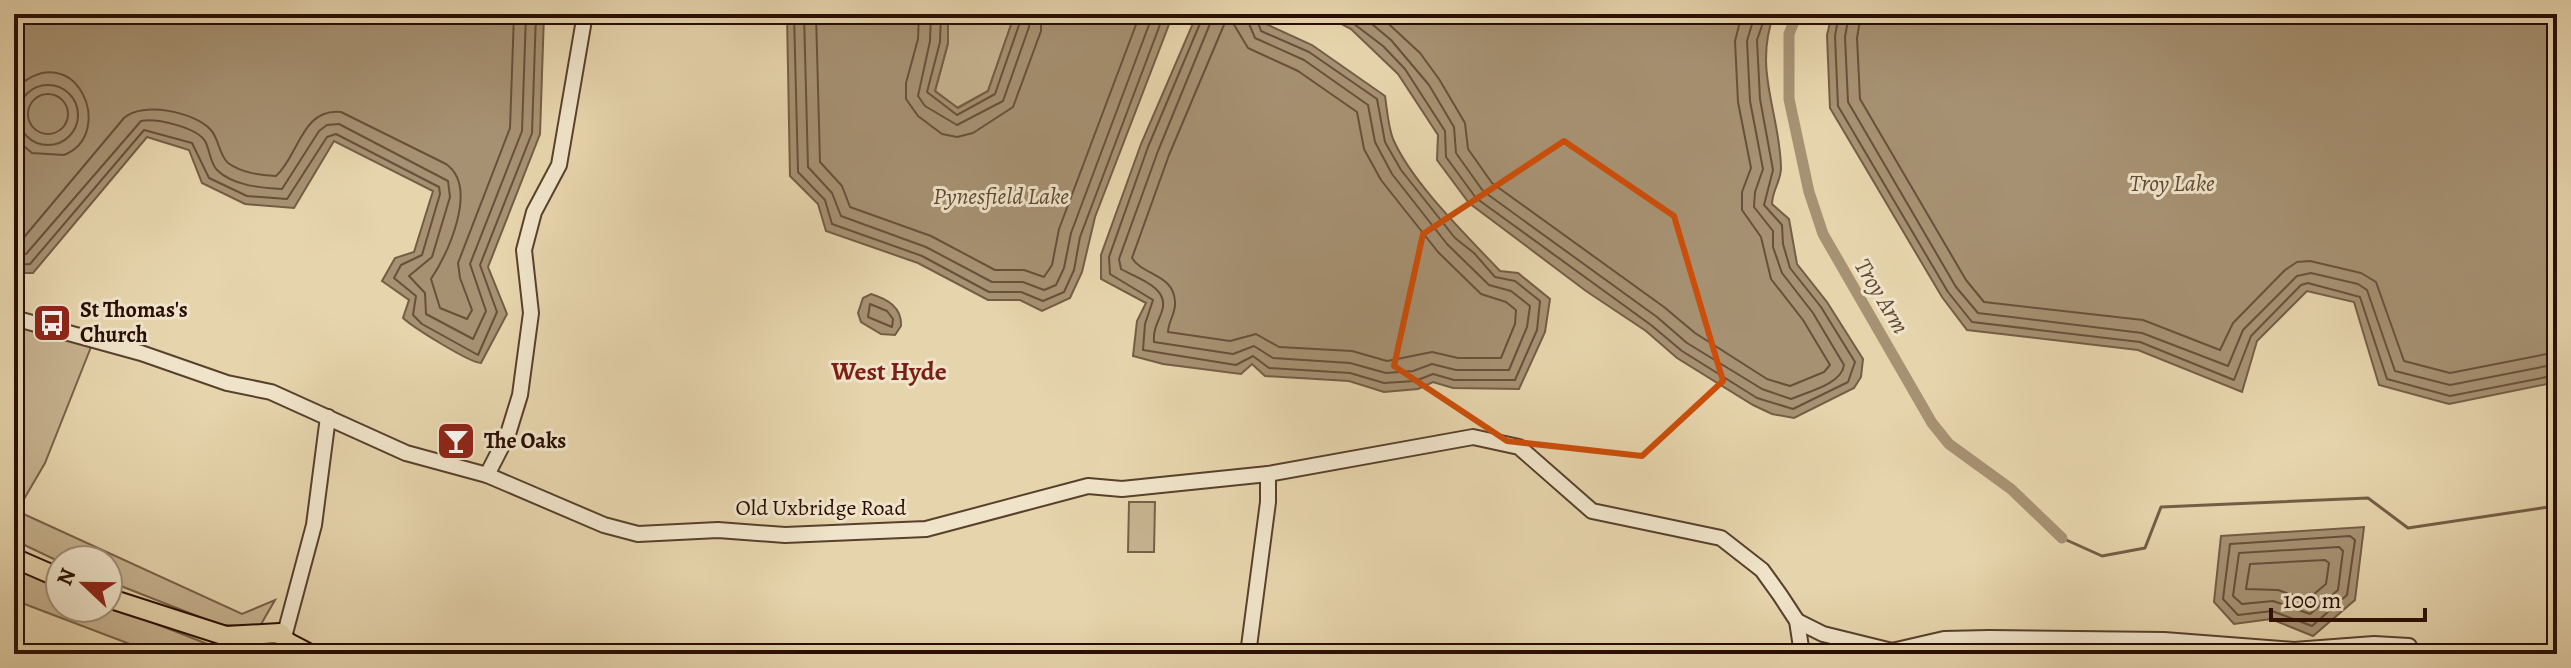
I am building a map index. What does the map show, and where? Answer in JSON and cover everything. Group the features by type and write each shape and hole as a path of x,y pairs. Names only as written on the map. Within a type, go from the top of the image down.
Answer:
{"main road":[{"path":"14,558 44,571"},
{"path":"124,603 226,636 277,640 310,654"},
{"path":"226,636 255,654"},
{"path":"255,654 255,642 277,640"}],"street":[{"path":"487,475 508,434 520,395 531,313 524,250 534,212 559,165 585,14"},
{"name":"Old Uxbridge Road","path":"14,318 141,353 227,383 271,392 406,453 487,475 625,532 655,535 718,530 785,535 926,529 1088,486 1122,489 1268,474 1473,437 1519,447 1592,511 1721,538 1762,570 1797,621 1804,654"},
{"path":"277,640 291,605 314,525 328,417"},
{"path":"1248,654 1268,502 1268,474"},
{"path":"1797,621 1823,634 1892,651 1944,639 1989,638 2164,640 2294,650 2374,644 2409,646"},
{"path":"1804,654 1823,634"}],"highlighted area":[{"path":"1564,141 1674,216 1723,381 1642,456 1507,441 1394,366 1423,234"}],"shaded area":[{"path":"948,14 1010,14 1012,22 988,91 957,108 935,91 948,43"},
{"path":"14,324 91,347 45,463 17,511 89,544 44,544 44,554 14,540"},
{"path":"1129,502 1155,502 1154,552 1128,552"},
{"path":"124,560 242,614 275,600 260,626 220,625 124,587"},
{"path":"14,565 44,578 44,611 14,600"},
{"path":"124,611 233,654 156,654 77,624 124,624"}],"water":[{"path":"14,14 544,14 540,134 488,267 507,314 481,363 454,351 403,318 409,300 382,281 395,258 414,252 433,191 334,141 294,208 245,204 202,183 189,150 147,137 33,273 14,273"},
{"name":"Pynesfield Lake","path":"787,14 948,14 948,43 935,91 958,108 988,91 1012,22 1010,14 1173,14 1095,217 1082,272 1070,298 1042,311 1020,300 988,300 918,263 826,231 818,204 790,176"},
{"path":"1197,14 1262,14 1266,24 1312,45 1385,96 1393,139 1427,191 1500,271 1518,273 1550,299 1545,332 1519,389 1453,388 1433,382 1418,389 1384,392 1349,381 1265,376 1252,364 1241,374 1163,364 1133,356 1137,321 1146,303 1101,279 1101,255 1141,144"},
{"path":"1323,14 1774,14 1766,54 1781,168 1772,204 1789,219 1797,264 1827,302 1863,359 1861,377 1854,388 1794,418 1772,414 1753,405 1677,358 1646,331 1586,291 1469,203 1437,160 1438,135 1398,74 1351,29"},
{"name":"Troy Lake","path":"1832,14 2557,14 2557,382 2449,404 2379,385 2354,302 2307,291 2257,341 2242,392 2138,350 1967,330 1942,297 1830,108 1827,35"},
{"path":"871,294 888,301 899,314 901,326 895,335 881,334 861,322 858,313 863,298"},
{"path":"2364,527 2355,600 2313,636 2271,619 2234,624 2214,602 2221,536"}],"waterway":[{"name":"Troy Arm","path":"1797,14 1789,34 1789,99 1809,192 1823,234 1932,423 1949,444 2011,489 2062,538"},
{"path":"2062,538 2102,556 2145,548 2161,507 2368,498 2408,528 2549,507 2557,495"}],"place":[{"name":"St Thomas's Church","path":"52,323"},
{"name":"The Oaks","path":"456,441"}],"district":[{"name":"West Hyde","path":"889,371"}]}
